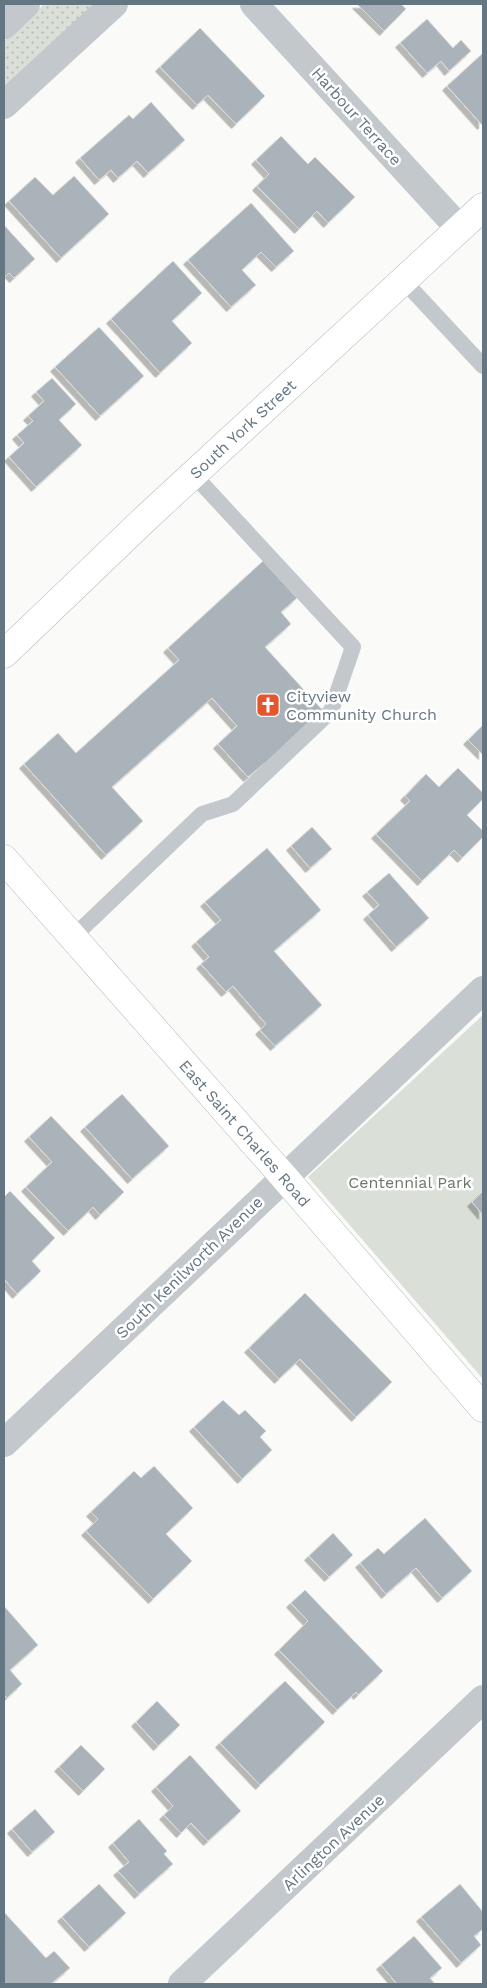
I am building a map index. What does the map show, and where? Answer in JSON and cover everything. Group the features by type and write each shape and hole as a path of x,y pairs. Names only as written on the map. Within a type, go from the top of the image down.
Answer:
{"main road":[{"name":"South York Street","path":"4,654 193,474 483,206"},
{"name":"East Saint Charles Road","path":"4,859 284,1177 483,1408"}],"street":[{"path":"4,24 26,4"},
{"path":"4,105 114,4"},
{"name":"Harbour Terrace","path":"254,4 460,228"},
{"name":"South Kenilworth Avenue","path":"4,1443 483,990"},
{"name":"Arlington Avenue","path":"182,1984 483,1699"}],"lane":[{"path":"403,280 483,366"},
{"path":"73,937 202,814 234,804 331,711 353,647 193,474"}],"green space":[{"path":"44,4 99,4 4,92 4,41"},
{"name":"Centennial Park","path":"483,1015 483,1379 308,1177"}],"building":[{"path":"357,4 401,4 406,9 384,31"},
{"path":"427,19 453,48 461,40 471,51 449,71 441,61 427,73 400,43"},
{"path":"200,28 265,96 236,124 208,95 197,105 160,67"},
{"path":"483,53 483,124 482,125 447,86"},
{"path":"151,102 185,140 148,173 137,161 118,178 111,170 99,180 80,158 129,115 133,119"},
{"path":"281,136 308,164 315,157 355,197 328,223 317,211 299,229 257,186 269,174 256,160"},
{"path":"74,176 109,214 61,258 9,201 35,177 53,195"},
{"path":"251,203 294,251 276,267 261,252 242,270 256,285 231,307 188,260"},
{"path":"4,225 35,259 14,278 9,273 4,278"},
{"path":"173,261 202,293 172,321 192,343 160,373 111,319"},
{"path":"99,327 144,376 100,416 55,367"},
{"path":"52,378 76,404 59,420 82,445 36,487 9,457 24,443 17,435 33,421 28,416 44,401 36,392"},
{"name":"Cityview Community Church","path":"263,561 297,598 281,612 291,624 265,647 325,713 248,777 218,744 237,726 212,698 112,787 143,821 106,855 24,764 58,733 76,753 179,660 168,648"},
{"path":"483,725 483,755 468,740"},
{"path":"458,768 483,793 483,799 467,815 483,831 483,837 462,858 454,850 422,881 376,834 410,801 405,796 426,774 439,787"},
{"path":"312,827 332,849 310,868 291,846"},
{"path":"267,848 321,910 274,951 322,1005 275,1046 260,1030 266,1024 233,986 226,992 201,964 209,957 196,942 221,920 205,902"},
{"path":"389,873 429,918 396,947 368,915 379,905 367,892"},
{"path":"122,1094 169,1146 132,1179 85,1127"},
{"path":"51,1116 124,1192 100,1215 93,1207 68,1231 26,1187 52,1162 29,1137"},
{"path":"10,1191 55,1238 32,1261 41,1271 17,1294 4,1279 4,1197"},
{"path":"483,1191 483,1215 472,1202"},
{"path":"305,1293 392,1382 356,1417 300,1359 279,1379 249,1348"},
{"path":"223,1400 239,1415 245,1410 266,1431 260,1437 272,1450 242,1479 194,1427"},
{"path":"154,1466 193,1508 166,1534 192,1561 153,1599 86,1531 98,1519 91,1512 134,1471 141,1478"},
{"path":"425,1518 472,1571 442,1598 416,1568 386,1594 360,1563 378,1548 384,1554"},
{"path":"333,1533 353,1555 329,1577 309,1556"},
{"path":"305,1590 383,1671 358,1695 356,1692 337,1710 279,1650 308,1621 291,1603"},
{"path":"4,1606 38,1645 10,1670 22,1684 7,1698 4,1695"},
{"path":"285,1681 325,1722 260,1785 220,1743"},
{"path":"157,1701 180,1725 158,1746 136,1722"},
{"path":"81,1745 105,1769 83,1791 59,1767"},
{"path":"190,1755 241,1811 208,1841 191,1823 181,1833 164,1815 173,1806 156,1787"},
{"path":"35,1809 55,1832 32,1852 12,1829"},
{"path":"139,1819 167,1851 164,1854 173,1864 139,1894 118,1871 129,1862 113,1843"},
{"path":"99,1884 126,1913 89,1947 62,1917"},
{"path":"460,1884 483,1912 483,1929 474,1936 481,1945 461,1963 421,1917"},
{"path":"4,1912 46,1958 54,1951 70,1968 51,1984 4,1984"},
{"path":"414,1936 442,1968 430,1978 435,1984 397,1984 381,1965"}],"place":[{"name":"Cityview Community Church","path":"268,705"}]}
